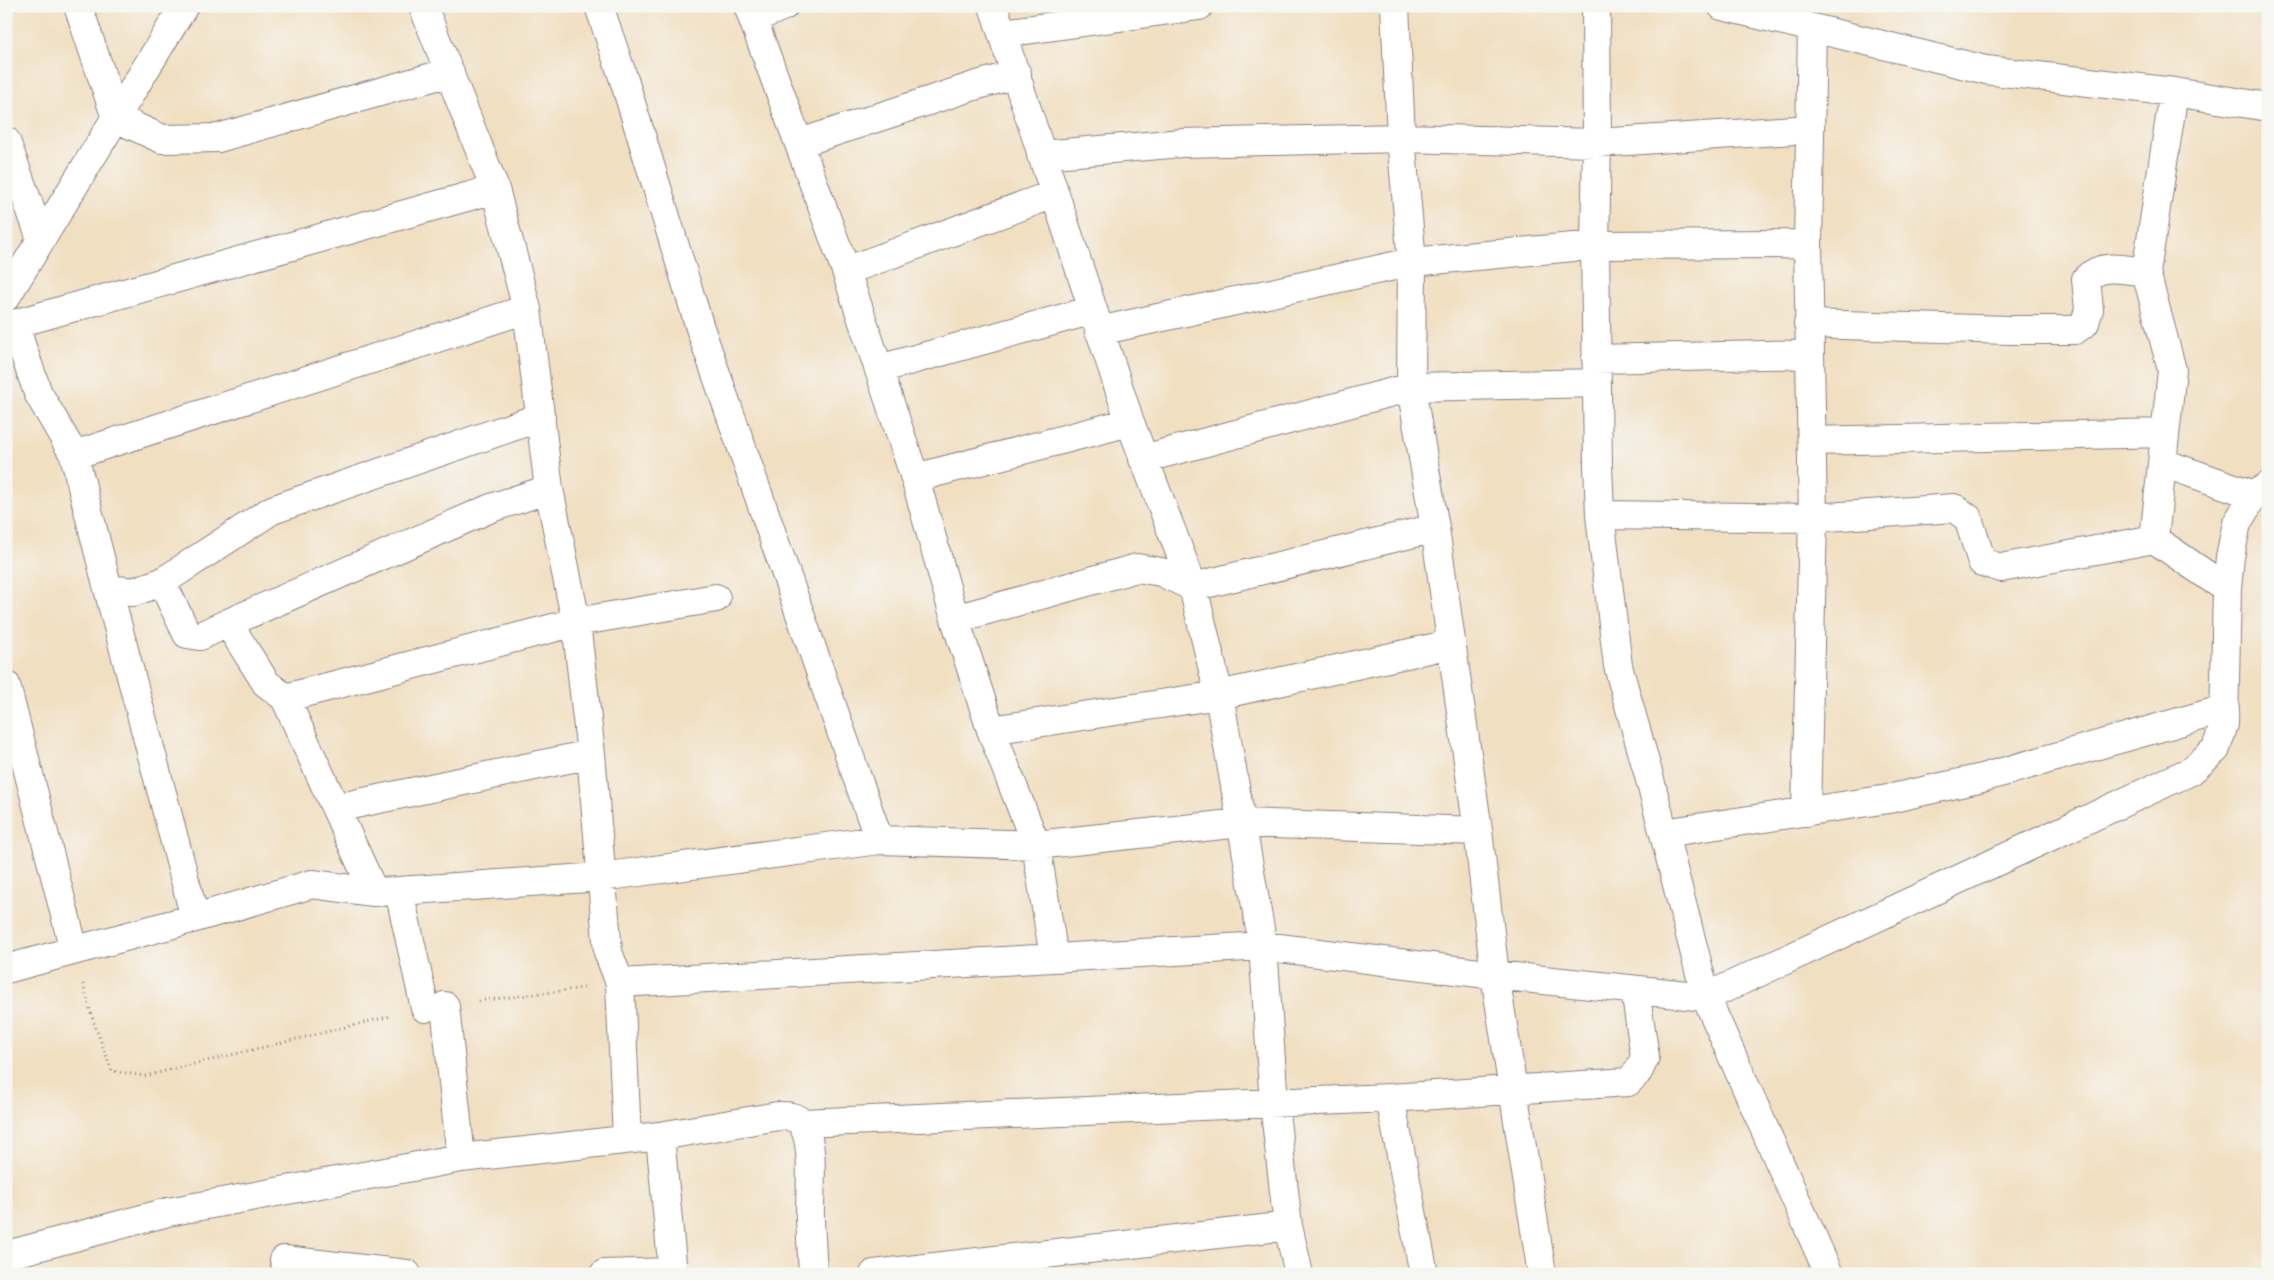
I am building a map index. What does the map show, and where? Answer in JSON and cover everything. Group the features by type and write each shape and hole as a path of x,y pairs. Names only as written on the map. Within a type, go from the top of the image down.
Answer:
{"street":[{"path":"78,6 116,118 162,138 218,138 450,72"},
{"path":"6,297 184,6"},
{"path":"423,6 495,189 527,309 549,489 576,622 591,754 608,952 620,983 627,1138"},
{"path":"599,6 624,80 700,328 879,840"},
{"path":"784,6 751,13 846,271 915,478 955,619 991,730 1036,845 1054,958"},
{"path":"994,6 1041,155 1142,459 1193,586 1219,695 1263,946 1274,1103 1288,1226 1299,1274"},
{"path":"1003,33 1199,6"},
{"path":"1395,6 1401,138 1412,262 1411,387 1435,528 1478,831 1495,975 1542,1274"},
{"path":"1596,6 1597,143 1595,245 1600,515 1618,666 1664,833 1706,997 1829,1274"},
{"path":"1722,6 1986,70 2174,92 2268,107"},
{"path":"1806,812 1813,518 1808,324 1808,129 1812,28"},
{"path":"800,143 974,86 1017,74"},
{"path":"2154,539 2172,370 2146,272 2174,92"},
{"path":"1041,155 1182,143 1401,138 1597,143 1808,129"},
{"path":"6,141 42,239"},
{"path":"195,918 74,454 38,393 10,324 495,189"},
{"path":"846,271 1054,194"},
{"path":"879,369 1096,320 1412,262 1595,245 1808,244"},
{"path":"1808,324 2075,330 2085,323 2089,309 2086,279 2093,271 2103,268 2146,272"},
{"path":"74,454 527,309"},
{"path":"1142,459 1411,387 1809,354"},
{"path":"108,590 133,592 162,582 272,510 541,417"},
{"path":"915,478 1130,422"},
{"path":"1812,441 2165,433"},
{"path":"620,983 1263,946 1495,975 1706,997 2191,771 2216,749 2224,724 2227,589 2237,523 2261,491 2162,463"},
{"path":"162,582 187,634 200,636 491,508 549,489"},
{"path":"1600,515 1813,518 1954,508 1968,518 1982,562 2001,568 2154,539 2227,589"},
{"path":"955,619 1137,568 1161,572 1193,586 1435,528"},
{"path":"285,698 576,622 716,598"},
{"path":"228,623 266,683 285,698 336,808 387,892 435,1007 460,1158"},
{"path":"991,730 1219,695 1452,644"},
{"path":"6,686 74,950"},
{"path":"1664,833 1888,799 1978,779 2225,709"},
{"path":"336,808 591,754"},
{"path":"6,969 312,884 387,892 601,877 879,840 1036,845 1241,823 1478,831"},
{"path":"802,1123 1390,1098 1628,1082 1638,1072 1645,1057 1635,990"},
{"path":"1390,1098 1424,1274"},
{"path":"8,1261 168,1212 460,1158 627,1138 660,1136 778,1116 793,1117 802,1123 807,1134 810,1160 810,1219 813,1274"},
{"path":"604,1274 673,1273 660,1136"},
{"path":"874,1274 1288,1226"},
{"path":"284,1260 407,1274"}],"path":[{"path":"74,950 94,1023 112,1071 145,1076 435,1007 620,983"}]}
